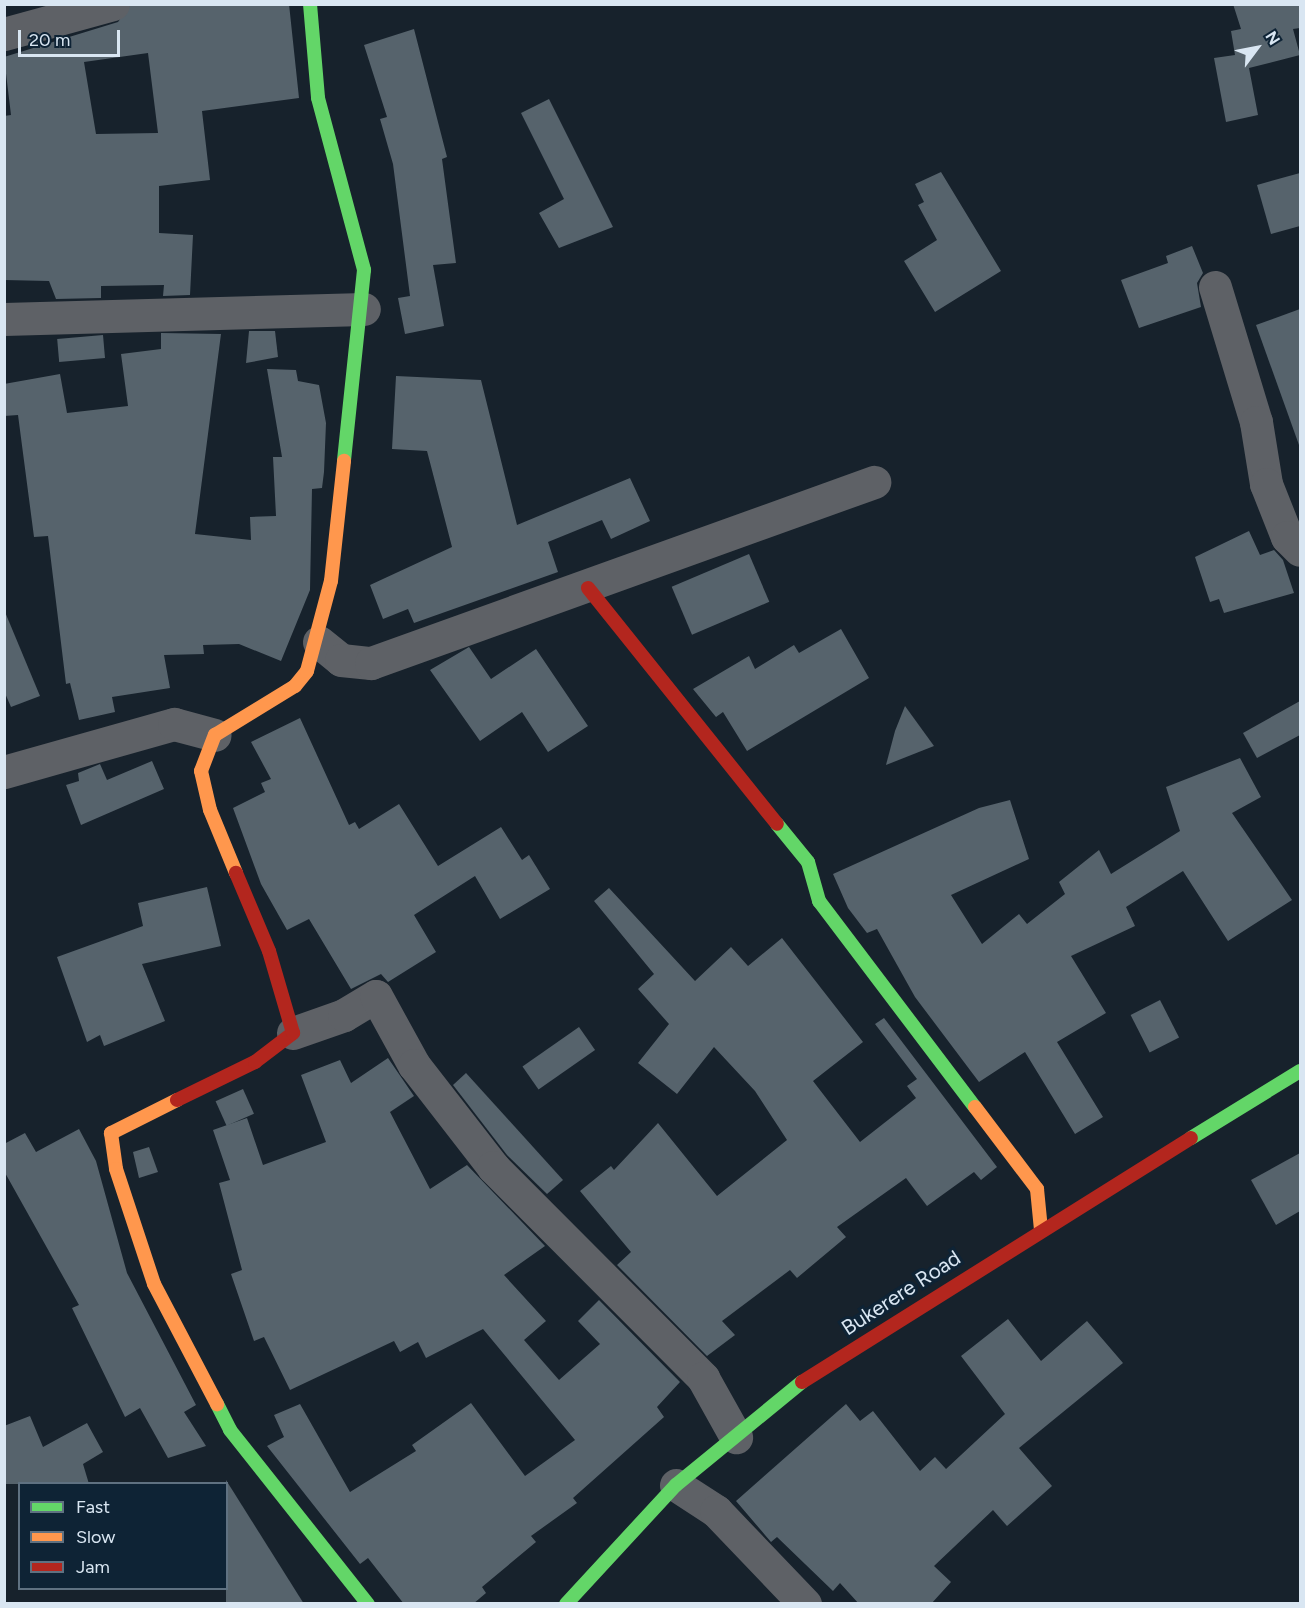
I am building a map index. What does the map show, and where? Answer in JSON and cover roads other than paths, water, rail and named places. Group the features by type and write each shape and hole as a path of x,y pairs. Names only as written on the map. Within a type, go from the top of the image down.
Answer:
{"street":[{"path":"4,34 113,4"},
{"path":"293,1033 269,951 210,810 201,771 215,735 295,686 319,642 364,309 357,237 318,98 310,4"},
{"path":"1215,287 1256,422 1266,484 1287,537 1300,550"},
{"path":"4,318 364,309"},
{"path":"319,642 341,660 371,663 588,588 874,482"},
{"path":"588,588 808,862 819,901 1037,1190 1041,1230"},
{"path":"4,772 174,724 215,735"},
{"path":"368,1604 230,1430 154,1284 112,1142 111,1133 137,1117 255,1062 293,1033 344,1015 376,996 414,1065 493,1167 703,1378 736,1437"},
{"name":"Bukerere Road","path":"566,1604 676,1485 802,1382 1041,1230 1300,1071"},
{"path":"676,1485 716,1511 805,1604"}]}
